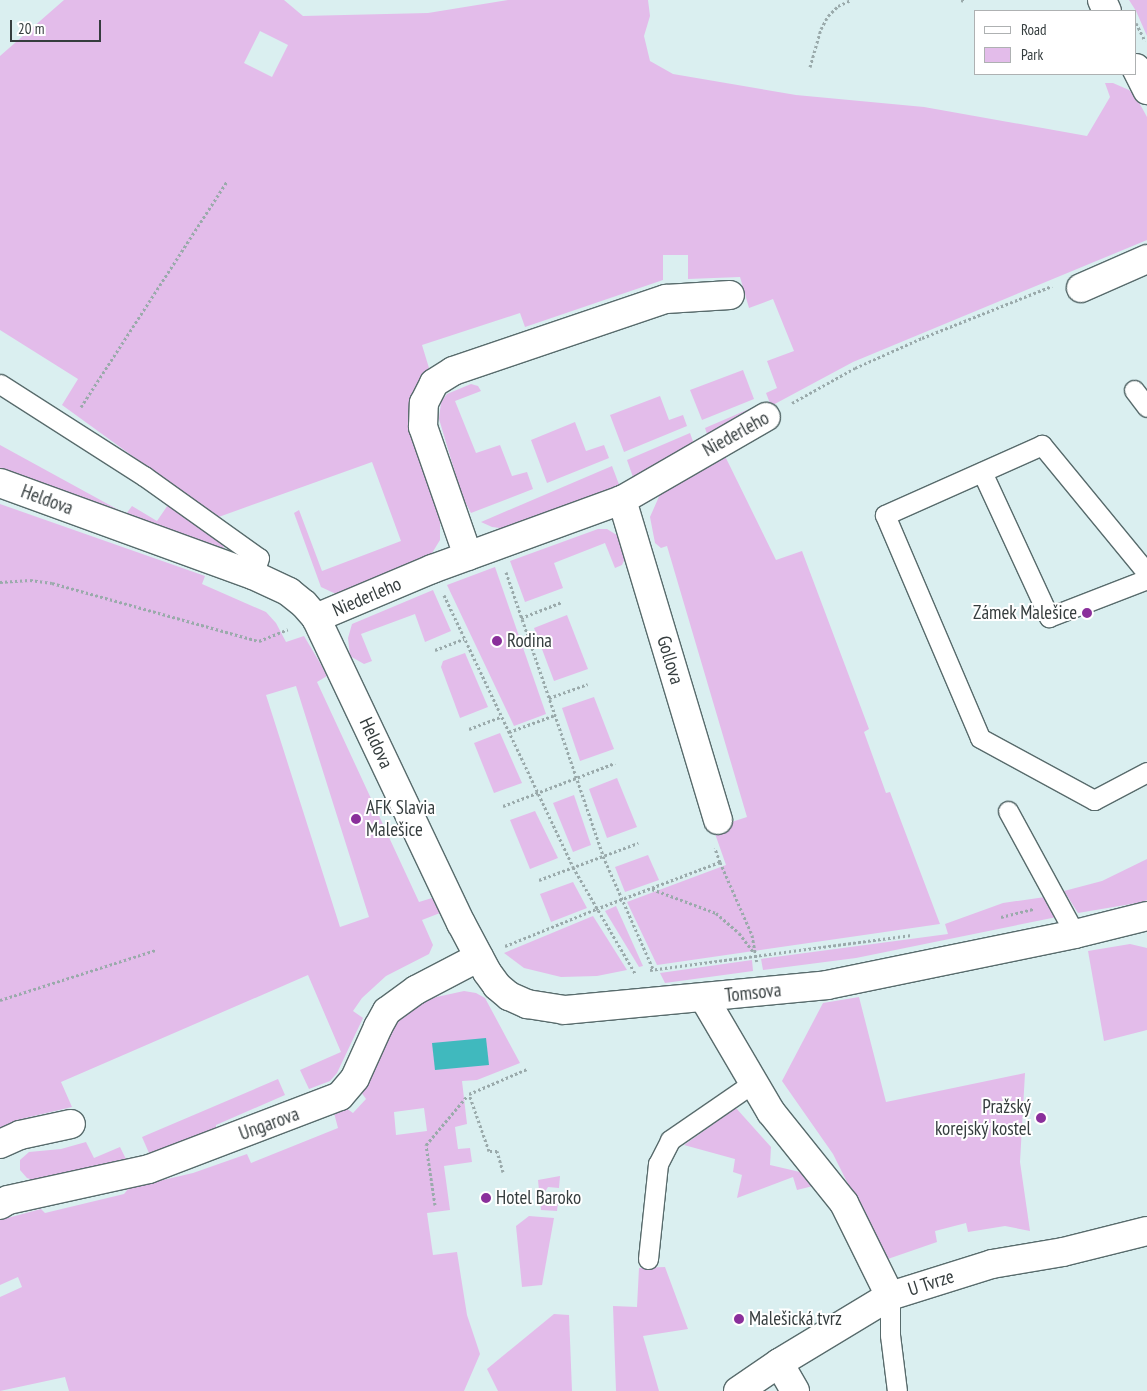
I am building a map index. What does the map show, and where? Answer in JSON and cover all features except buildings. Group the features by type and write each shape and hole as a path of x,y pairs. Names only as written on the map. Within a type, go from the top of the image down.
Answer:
{"street":[{"path":"1137,70 1147,90"},
{"path":"1081,288 1147,259"},
{"path":"468,556 423,427 424,403 434,383 453,370 666,299 730,295"},
{"name":"Niederleho","path":"316,618 432,569 622,500 766,417"},
{"name":"Heldova","path":"0,484 253,575 290,592 316,618 479,957 497,986 509,996 527,1004 564,1010 704,998"},
{"name":"Gollova","path":"622,500 718,820"},
{"name":"Tomsova","path":"890,1296 844,1203 777,1120 753,1083 704,998 827,985 1075,934 1147,916"},
{"name":"Ungarova","path":"3,1195 149,1169 340,1096 355,1078 378,1027 388,1011 404,996 479,957"},
{"path":"0,1144 20,1135 71,1124"},
{"name":"U Tvrze","path":"738,1391 779,1363 890,1296 992,1264 1063,1252 1147,1231"},
{"path":"779,1363 795,1391"}],"lane":[{"path":"0,384 69,426 144,476 259,558 253,575"},
{"path":"1134,390 1147,407"},
{"path":"1147,573 1042,445 885,516 980,738 1094,800 1147,772"},
{"path":"982,472 1049,617 1147,579"},
{"path":"1008,811 1075,934"},
{"path":"648,1259 658,1164 670,1140 753,1083"},
{"path":"890,1296 890,1335 896,1391"}],"path":[{"path":"810,67 821,30 828,16 838,6 851,0"},
{"path":"1137,26 1147,46"},
{"path":"69,426 227,181"},
{"name":"Niederleho","path":"766,417 854,368 922,338 1076,277 1081,288"},
{"path":"497,546 603,856 620,899 668,1000"},
{"path":"432,569 573,867 635,973"},
{"path":"0,582 30,580 52,583 259,641 316,618"},
{"path":"521,618 562,602"},
{"path":"435,650 464,639"},
{"path":"549,698 588,684"},
{"path":"469,729 501,716"},
{"path":"509,732 555,716"},
{"path":"503,806 614,763"},
{"path":"718,820 707,823 720,862 752,935 756,956"},
{"path":"539,880 638,843"},
{"path":"479,957 620,899 720,862"},
{"path":"651,888 716,913 739,933 756,956"},
{"path":"992,919 1060,904"},
{"path":"626,975 653,969 916,934"},
{"path":"0,1000 156,950"},
{"path":"435,1204 426,1145 469,1094 527,1069"},
{"path":"469,1094 489,1151 497,1150 503,1172"}],"green space":[{"path":"64,0 284,0 303,16 428,13 508,0 648,0 650,16 644,36 650,61 673,74 796,95 924,107 1087,136 1110,97 1105,83 1113,83 1129,90 1136,97 1147,117 1147,240 853,362 771,406 766,393 777,388 767,361 794,351 773,299 749,308 740,277 688,279 688,255 663,255 663,280 525,327 520,313 422,345 429,368 420,382 410,428 440,521 440,540 429,558 342,594 336,594 321,587 294,513 299,510 322,571 401,541 372,462 213,519 178,489 62,405 78,379 0,330 0,56","holes":["260,31 288,45 272,77 244,63"]},
{"path":"1129,0 1147,0 1147,36 1137,10"},
{"path":"743,370 754,399 702,420 690,390"},
{"path":"471,384 478,386 481,391 455,401 476,453 500,445 512,476 527,472 533,489 471,513 462,496 439,419 441,402 447,394"},
{"path":"660,396 669,420 683,415 687,426 624,452 610,415"},
{"path":"756,406 759,416 709,440 705,428"},
{"path":"575,422 586,451 604,445 609,458 547,483 531,440"},
{"path":"690,433 695,447 634,480 627,460"},
{"path":"0,445 126,514 132,506 157,521 170,502 219,539 230,558 0,474"},
{"path":"724,454 776,560 802,551 869,729 864,732 886,793 890,792 940,924 657,965 627,902 726,865 713,828 747,817 667,546 661,548 655,543 650,517 661,492"},
{"path":"612,466 620,487 508,529 492,527 481,522"},
{"path":"0,504 205,576 202,584 266,612 276,623 286,642 304,636 327,676 317,682 419,902 432,898 440,913 422,920 433,945 429,954 386,976 362,998 353,1011 363,1018 337,1073 330,1081 309,1089 300,1070 341,1052 308,975 61,1082 72,1107 17,1120 0,1128","holes":["296,686 369,917 340,927 266,695"]},
{"path":"598,529 607,529 620,537 626,556 622,565 615,568 605,543 554,563 563,588 525,602 510,561"},
{"path":"495,567 546,714 514,726 447,585"},
{"path":"433,590 451,631 425,642 415,614 361,634 372,661 364,664 350,656 348,638 352,624"},
{"path":"567,615 588,669 554,681 534,628"},
{"path":"465,653 488,707 460,718 441,667 443,661"},
{"path":"594,697 614,749 580,761 562,708"},
{"path":"500,733 522,783 494,793 474,743"},
{"path":"617,778 637,827 607,838 589,789"},
{"path":"574,795 591,845 573,852 553,803"},
{"path":"535,811 558,858 530,869 510,820"},
{"path":"648,855 659,880 625,892 615,867"},
{"path":"1147,859 1147,900 1143,902 1078,913 1064,891 1102,881"},
{"path":"573,882 587,908 551,922 540,894"},
{"path":"1045,897 1057,917 856,958 763,970 761,959 948,934 945,924 1003,903"},
{"path":"616,906 643,966 639,967 605,911"},
{"path":"593,916 627,970 597,976 561,977 524,968 504,953"},
{"path":"1130,944 1147,948 1147,1030 1104,1041 1088,951"},
{"path":"752,960 753,971 665,983 660,973"},
{"path":"464,991 476,993 485,998 520,1063 477,1080 462,1081 467,1124 455,1127 458,1149 470,1148 472,1162 444,1166 450,1210 427,1213 433,1255 457,1252 467,1315 480,1354 464,1391 69,1391 65,1377 0,1391 0,1297 22,1287 18,1277 0,1285 0,1220 41,1209 45,1213 124,1194 129,1188 193,1173 247,1154 251,1163 338,1128 334,1113 346,1108 353,1113 366,1099 361,1092 389,1031 400,1018 423,1000","holes":["424,1108 427,1131 396,1135 394,1112"]},
{"path":"859,997 886,1102 1025,1073 1020,1162 1030,1231 1005,1226 968,1232 966,1223 935,1231 937,1242 882,1261 857,1202 833,1154 782,1081 823,1003"},
{"path":"278,1079 285,1095 216,1125 216,1130 175,1147 149,1153 142,1137"},
{"path":"736,1108 771,1147 770,1165 800,1172 813,1186 797,1190 793,1177 737,1198 742,1175 733,1172 735,1159 684,1145"},
{"path":"86,1142 94,1158 120,1147 126,1159 33,1180 27,1178 20,1170 20,1160 29,1152 61,1149"},
{"path":"560,1176 559,1188 548,1187 543,1195 549,1202 558,1202 557,1211 541,1210 538,1180"},
{"path":"529,1216 554,1218 542,1285 522,1287 516,1226"},
{"path":"665,1267 688,1329 643,1336 659,1391 616,1391 613,1306 637,1307 639,1268"},
{"path":"554,1314 569,1315 572,1391 498,1391 487,1369"}],"water":[{"path":"486,1038 489,1065 435,1070 432,1043"}],"place":[{"name":"Zámek Malešice","path":"1087,613"},
{"name":"Rodina","path":"497,641"},
{"name":"AFK Slavia Malešice","path":"356,819"},
{"name":"Pražský korejský kostel","path":"1041,1118"},
{"name":"Hotel Baroko","path":"486,1198"},
{"name":"Malešická tvrz","path":"739,1319"}]}
